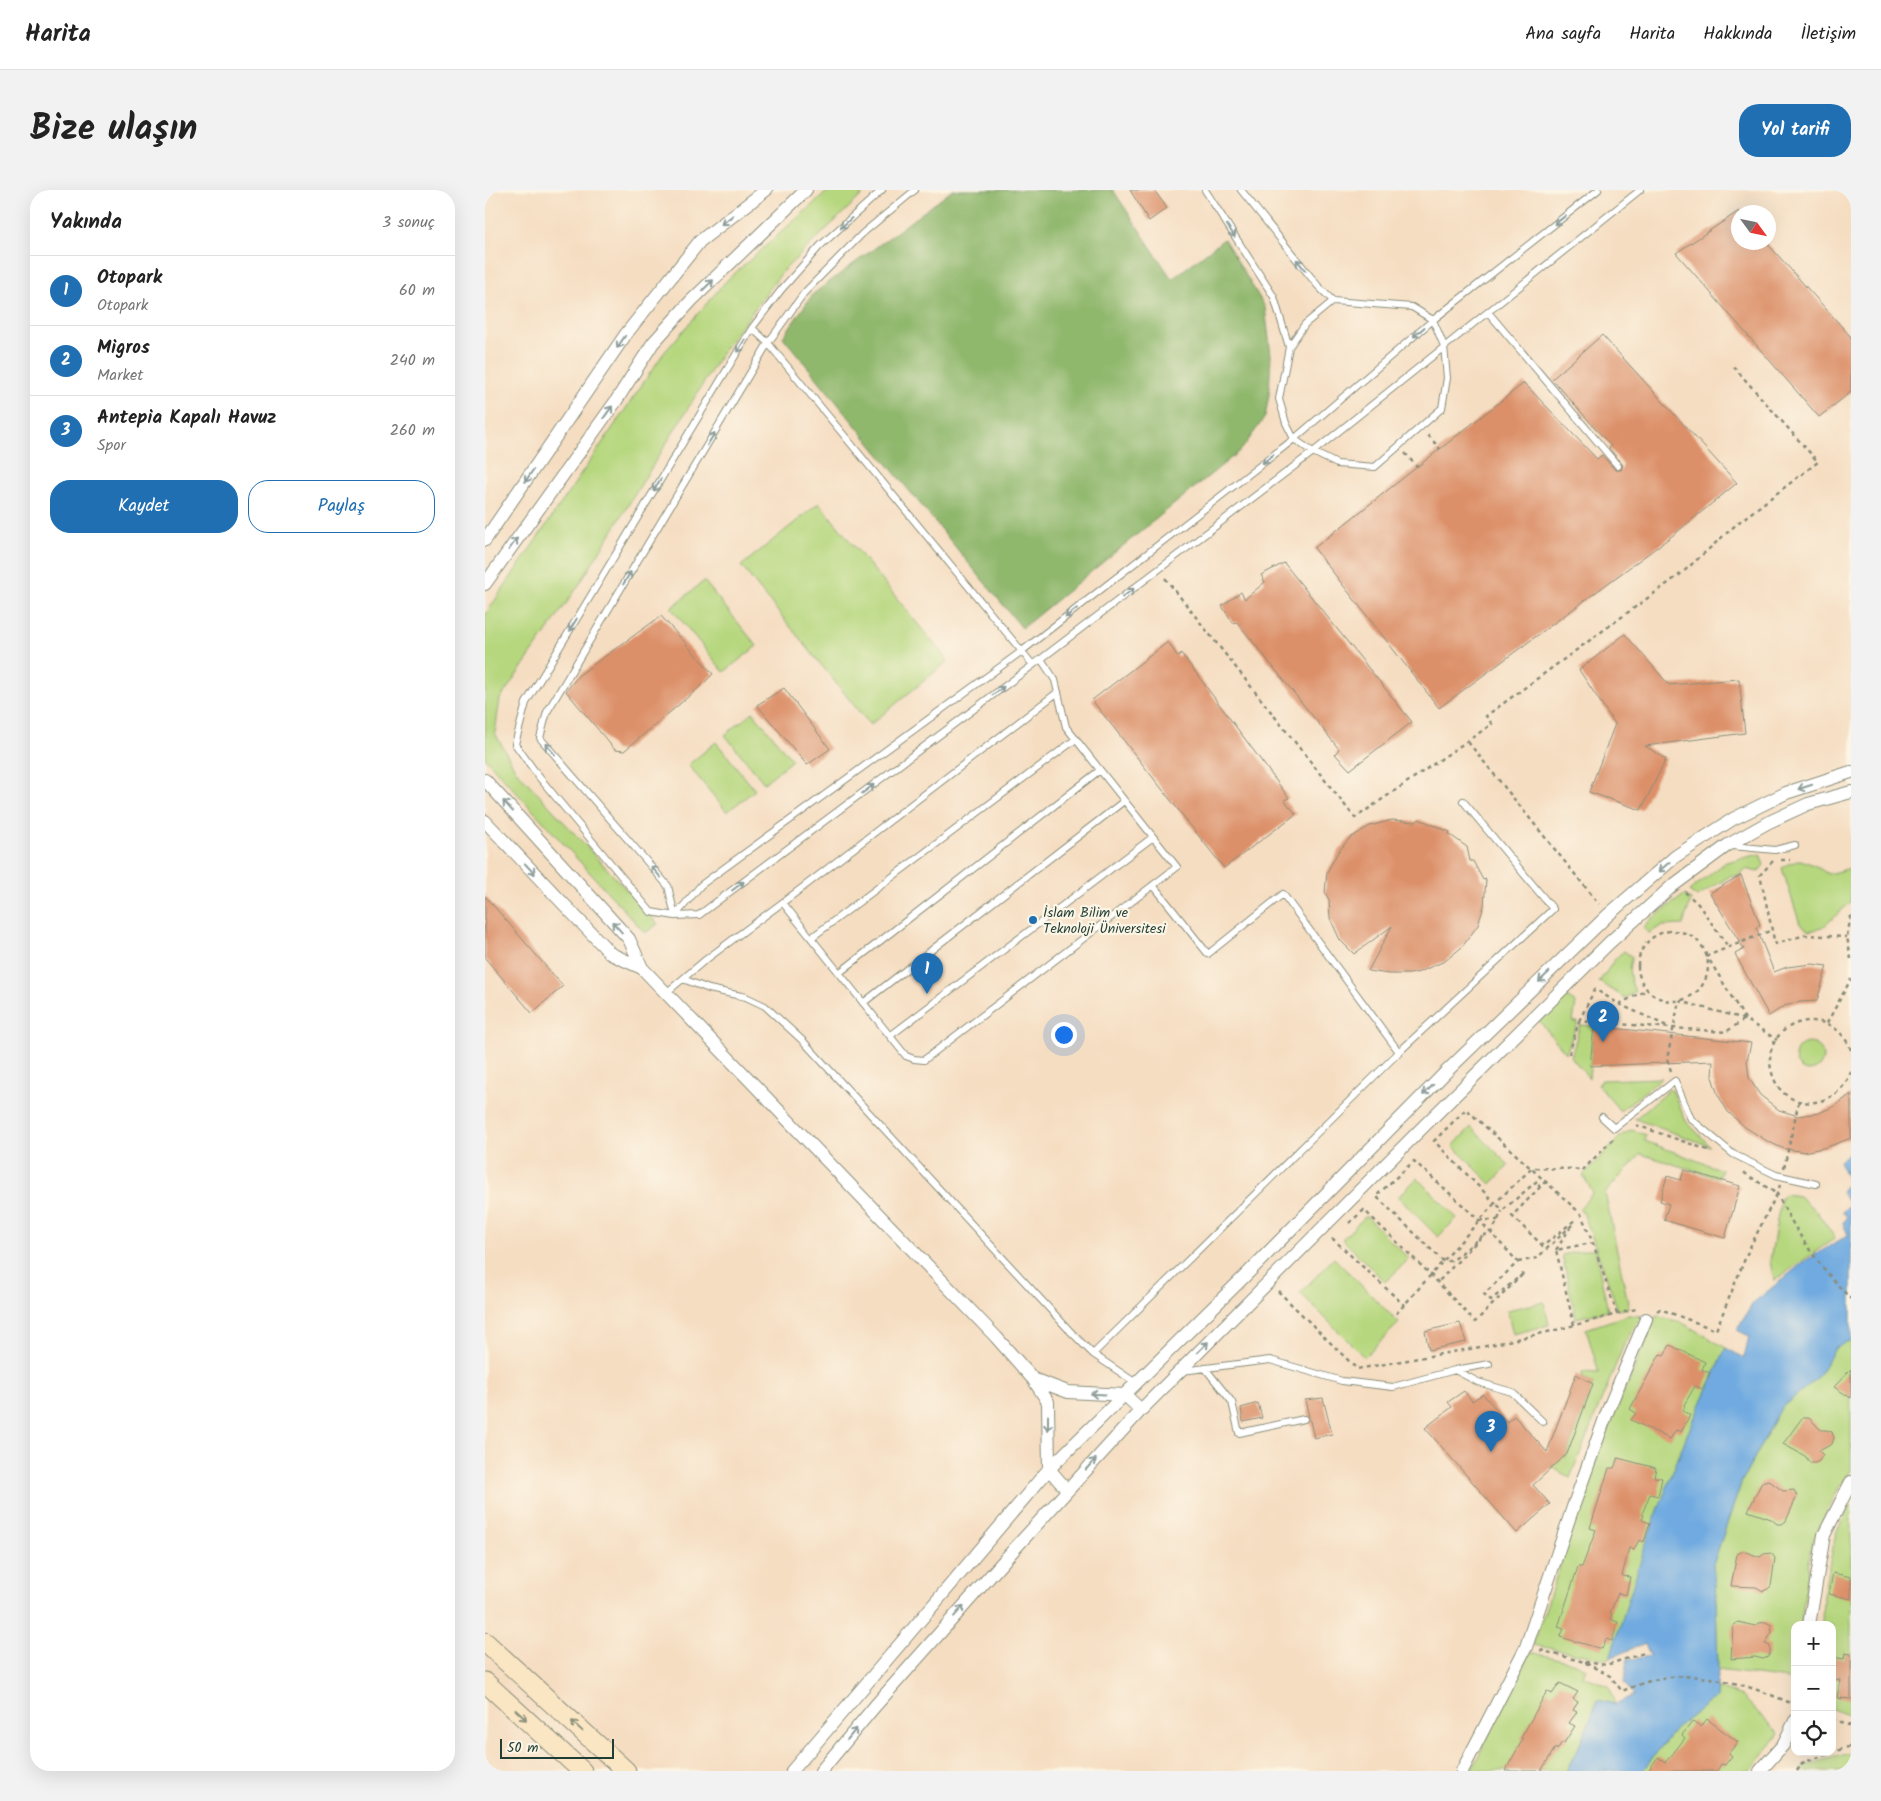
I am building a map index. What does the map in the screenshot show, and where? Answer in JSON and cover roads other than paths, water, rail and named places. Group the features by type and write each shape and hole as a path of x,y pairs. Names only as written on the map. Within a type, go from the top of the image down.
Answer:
{"street":[{"path":"485,540 626,334 693,249 700,241 766,190"},
{"path":"485,584 616,401 653,343 691,301 806,190"},
{"path":"792,1771 1049,1469 1245,1275 1447,1070 1608,915 1676,856 1733,819 1786,793 1851,772"},
{"path":"485,780 629,939 642,968 989,1329 1033,1379 1048,1402 1049,1469 1067,1490"},
{"path":"821,1771 881,1699 1067,1490 1141,1410 1609,943 1671,887 1728,846 1767,823 1808,804 1851,792"},
{"path":"485,821 611,954 642,968"},
{"path":"1462,1771 1526,1647 1582,1480 1646,1313"},
{"path":"1033,1379 1068,1392 1125,1395 1141,1410"},
{"path":"1810,1621 1824,1535 1851,1482"},
{"path":"485,1642 626,1771"},
{"path":"485,1682 582,1771"},
{"path":"1760,1771 1783,1744 1791,1728"}],"lane":[{"path":"882,190 820,246 781,290 752,328 526,703 515,744 539,777 651,912 675,916 699,915 1041,659 1313,452 1640,190"},
{"path":"675,916 668,886 540,738 547,712 768,343 805,293 863,233 915,190"},
{"path":"1205,190 1274,297 1289,347"},
{"path":"1241,190 1318,286 1333,301 1412,307 1433,320 1444,346 1447,378 1443,408 1375,467 1337,464 1313,452 1294,439 1286,424 1279,399 1289,347 1305,324 1333,301"},
{"path":"675,916 701,884 1022,651 1294,439 1433,320 1598,190"},
{"path":"1487,312 1618,466"},
{"path":"752,328 768,343 1033,665"},
{"path":"783,902 906,1056 924,1060 1177,867 1067,727 1055,680 1041,659"},
{"path":"666,993 704,961 1058,692"},
{"path":"811,938 1076,739"},
{"path":"839,973 1100,770"},
{"path":"863,1002 1124,801"},
{"path":"1093,1354 1399,1052 1553,909 1463,802"},
{"path":"890,1036 1153,837"},
{"path":"1728,846 1775,850 1795,845"},
{"path":"1153,886 1207,954 1283,894 1399,1052"},
{"path":"683,979 709,990 746,997 765,1006 803,1041 1069,1330 1093,1354 1136,1383"},
{"path":"1602,1117 1614,1128 1675,1081 1691,1118 1733,1154 1782,1176 1816,1184"},
{"path":"1178,1372 1269,1360 1342,1381 1393,1387 1455,1370 1489,1364"},
{"path":"1205,1368 1232,1402 1239,1433 1304,1419"},
{"path":"1455,1370 1478,1382 1512,1392 1543,1422"}],"water":[{"path":"1851,1152 1851,1340 1836,1347 1816,1379 1781,1408 1742,1481 1713,1564 1718,1670 1716,1697 1676,1728 1642,1771 1566,1771 1576,1754 1598,1700 1615,1704 1634,1695 1624,1683 1627,1660 1650,1656 1645,1643 1610,1658 1650,1531 1687,1435 1726,1348 1744,1358 1749,1336 1737,1330 1753,1303 1805,1261 1848,1235 1843,1223 1847,1216 1842,1212 1850,1204 1841,1191 1849,1182 1839,1161"}],"place":[{"name":"İslam Bilim ve Teknoloji Üniversitesi","path":"1033,920"},
{"name":"Otopark","path":"927,994"},
{"name":"Migros","path":"1603,1042"},
{"name":"Antepia Kapalı Havuz","path":"1491,1452"}]}
